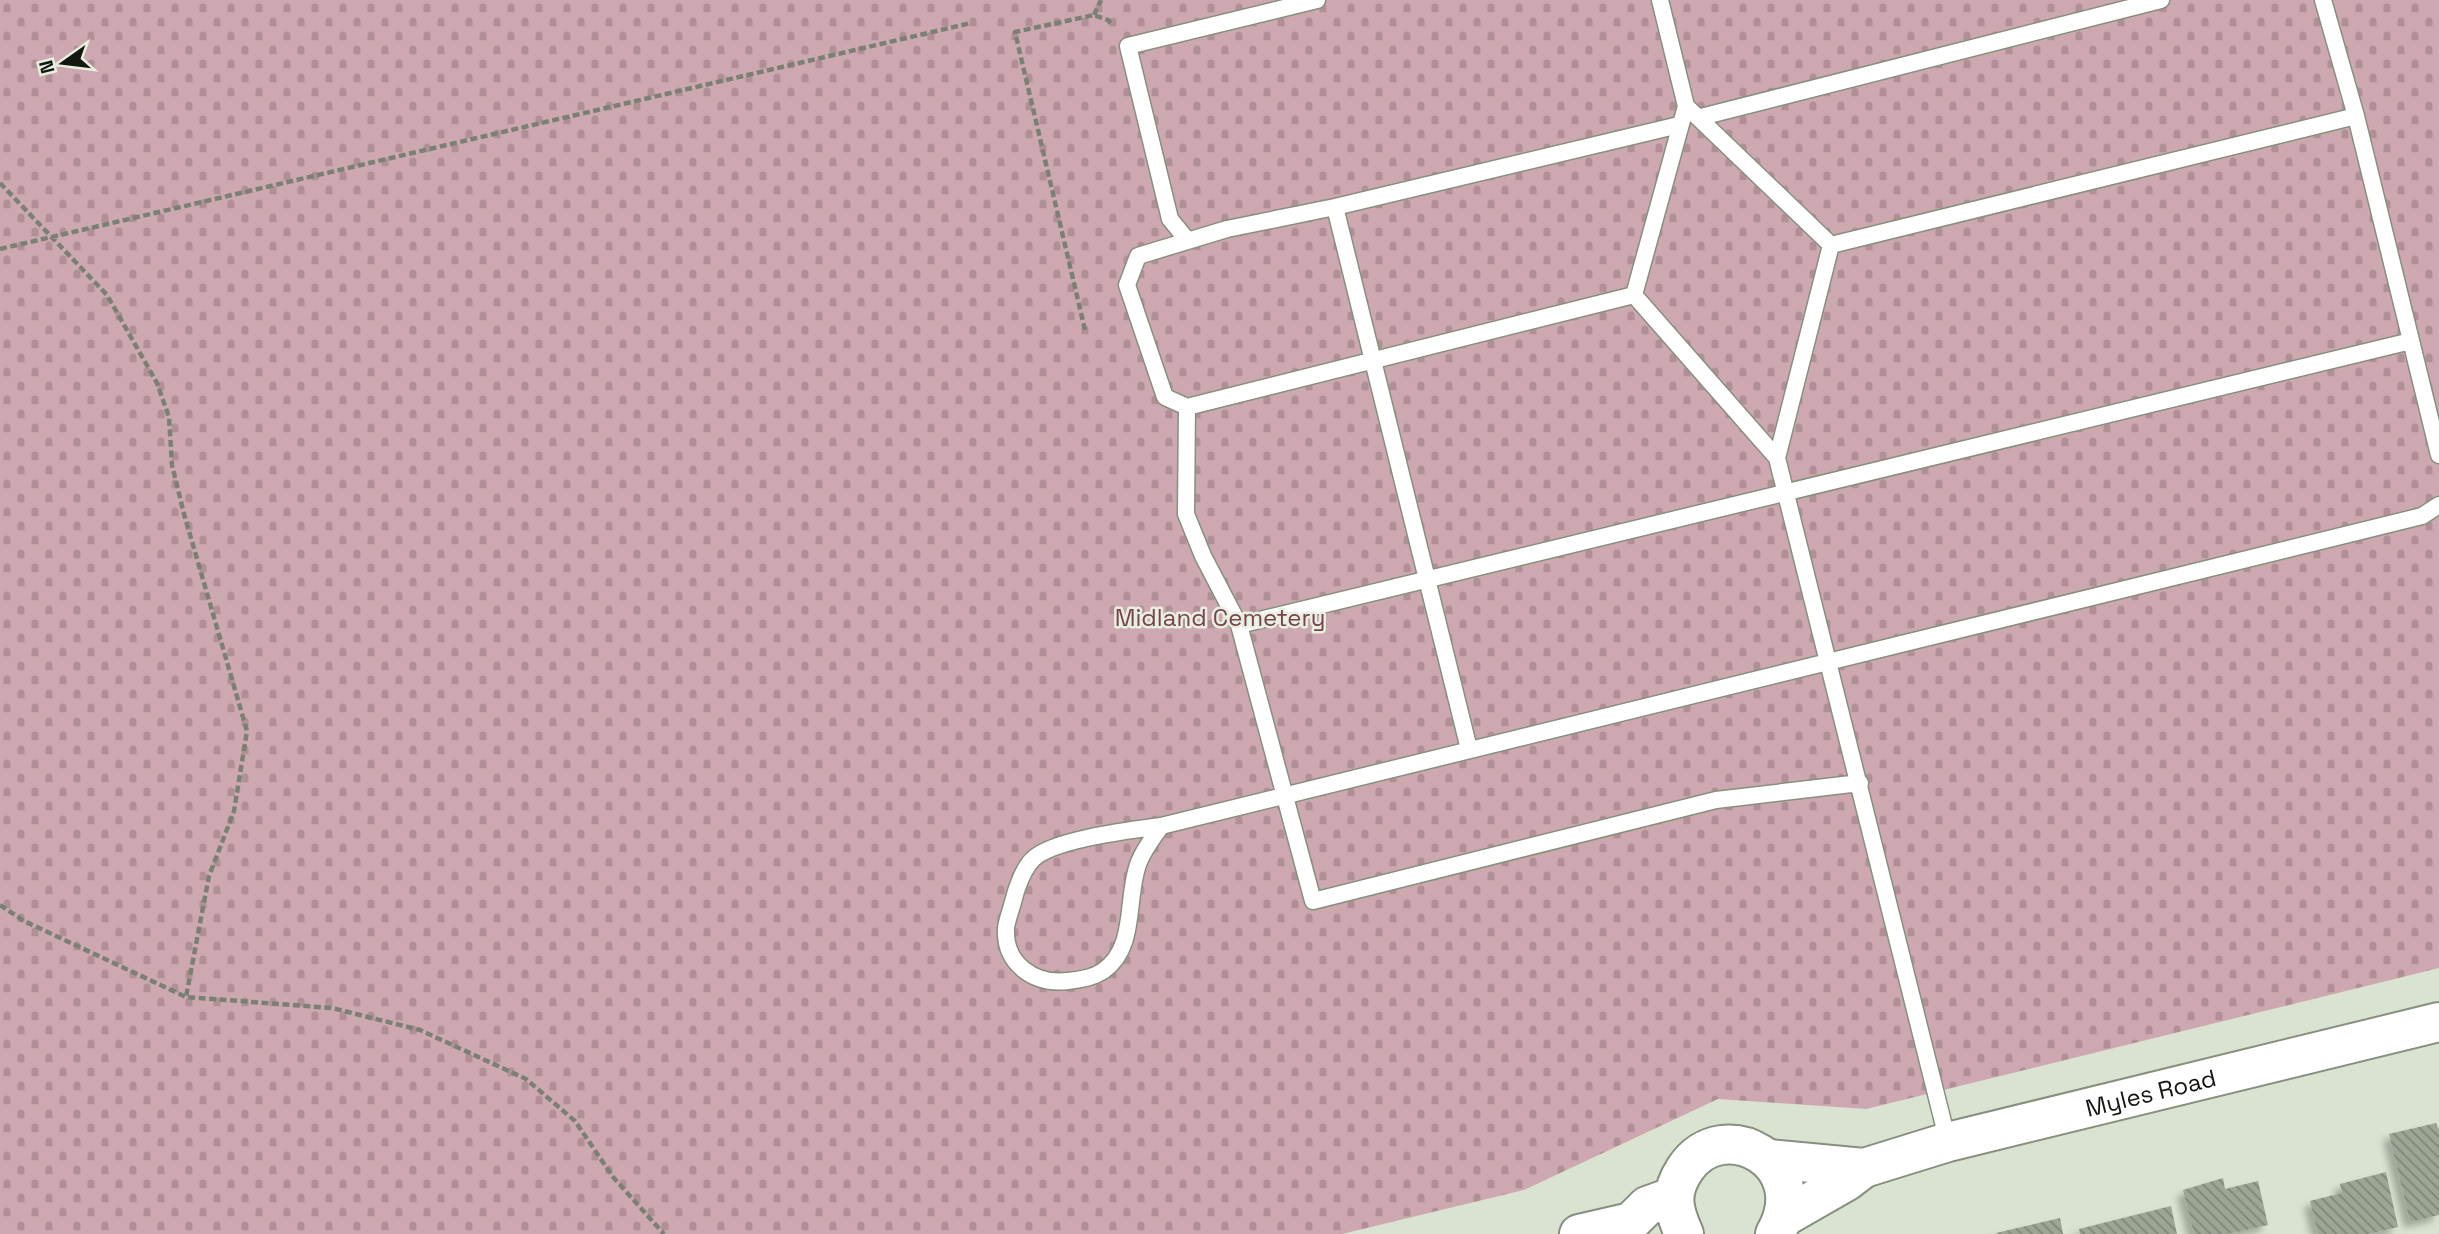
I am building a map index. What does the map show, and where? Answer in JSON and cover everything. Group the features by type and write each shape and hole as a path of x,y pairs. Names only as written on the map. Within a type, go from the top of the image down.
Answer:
{"street":[{"name":"Myles Road","path":"1781,1225 1864,1168 1948,1142 2439,1022"},
{"name":"Myles Road","path":"1672,1197 1676,1183 1691,1159 1716,1146 1744,1146 1769,1159 1864,1168"},
{"name":"Myles Road","path":"1769,1159 1785,1183 1781,1225"},
{"path":"1579,1234 1646,1228 1647,1206 1672,1197 1674,1212 1684,1234"}],"lane":[{"path":"1188,241 1170,219 1128,46 1317,0"},
{"path":"1634,295 1686,106 1660,0"},
{"path":"1700,117 2161,0"},
{"path":"2323,0 2356,116 2439,455"},
{"path":"1686,106 1831,245"},
{"path":"1831,245 2356,116"},
{"path":"1634,295 1187,407 1165,397 1127,285 1138,256 1227,229 1679,124"},
{"path":"1335,206 1469,749"},
{"path":"1777,458 1831,245"},
{"path":"1634,295 1777,458 1830,661 1948,1142"},
{"path":"1240,625 2411,341"},
{"path":"1187,407 1186,514 1203,556 1240,625 1313,901 1716,800 1860,783"},
{"path":"1161,826 1138,864 1130,921 1119,951 1104,971 1080,979 1057,982 1033,978 1013,961 1006,929 1016,888 1034,859 1103,833 1161,826 1285,796 2422,516 2439,505"}],"path":[{"path":"1094,15 1101,0"},
{"path":"1085,330 1014,32 1094,15 1108,20 1128,46"},
{"path":"0,249 971,23"},
{"path":"0,183 50,239 107,295 157,383 169,417 172,465 184,514 247,731 234,811 209,876 186,997"},
{"path":"0,905 24,921 186,997 332,1008 420,1030 526,1079 575,1122 613,1177 664,1234"}],"green space":[{"name":"Midland Cemetery","path":"0,0 2439,0 2439,968 1866,1109 1718,1099 1524,1190 1342,1234 0,1234"}],"building":[{"path":"2436,1123 2439,1130 2439,1215 2410,1222 2389,1134"},
{"path":"2386,1172 2398,1227 2369,1234 2318,1234 2310,1201 2342,1193 2340,1184"},
{"path":"2223,1178 2225,1189 2258,1181 2268,1225 2228,1234 2194,1234 2183,1190"},
{"path":"2171,1206 2177,1234 2080,1234 2079,1229"},
{"path":"2060,1218 2063,1234 1996,1233"}]}
